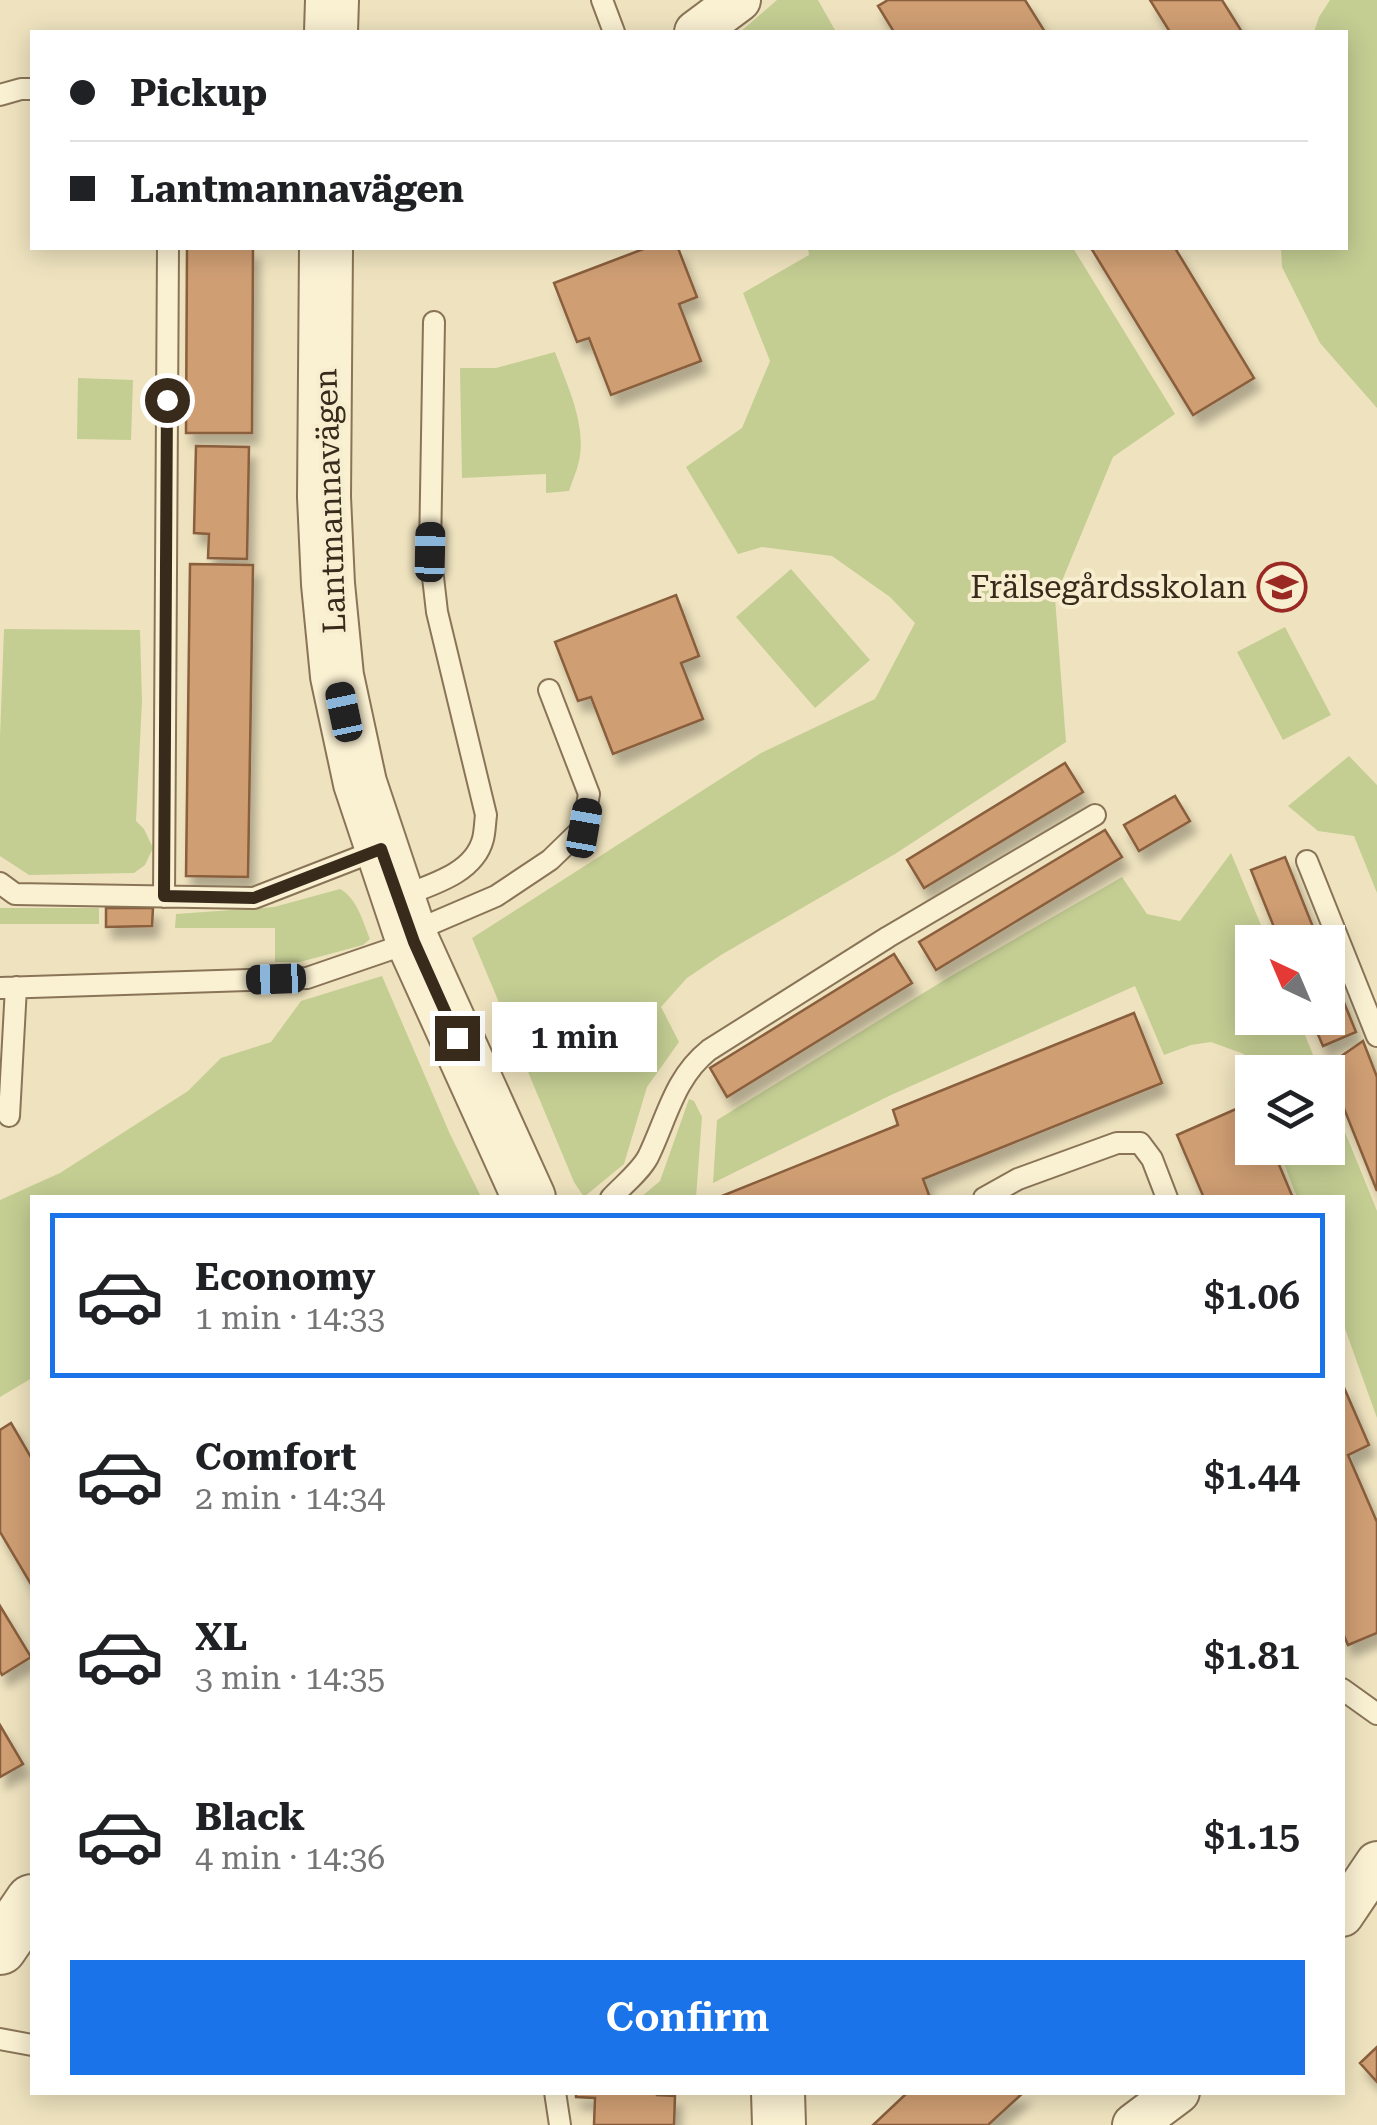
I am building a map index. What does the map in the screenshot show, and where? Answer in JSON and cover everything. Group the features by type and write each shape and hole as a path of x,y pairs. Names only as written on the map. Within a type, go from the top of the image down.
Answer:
{"street":[{"path":"330,30 332,0"},
{"path":"699,30 739,0"},
{"name":"Lantmannavägen","path":"326,250 324,497 337,676 360,783 408,924 529,1195"},
{"path":"1345,1911 1377,1863"},
{"path":"0,1948 30,1904"},
{"path":"778,2095 779,2125"},
{"path":"1134,2125 1174,2095"}],"lane":[{"path":"602,0 613,30"},
{"path":"0,95 30,89"},
{"path":"164,896 168,250"},
{"path":"408,924 443,881 465,866 483,842 486,815 437,612 430,552 434,322"},
{"path":"9,1116 8,987 308,978 408,924 496,896 550,860 584,828 589,794 550,690"},
{"path":"614,1195 646,1161 676,1088 694,1062 709,1050 1096,815"},
{"path":"0,883 15,894 254,898 381,849"},
{"path":"1307,860 1377,1036"},
{"path":"989,1195 1018,1179 1117,1143 1140,1143 1152,1159 1167,1195"},
{"path":"1345,1691 1377,1714"},
{"path":"0,2039 30,2045"},
{"path":"555,2095 560,2125"}],"green space":[{"path":"777,0 818,0 835,30 742,30"},
{"path":"1330,0 1377,0 1377,408 1320,343 1282,267 1281,250 1348,250 1348,30 1315,30"},
{"path":"808,250 1074,250 1175,414 1113,457 1055,598 1066,742 895,854 687,978 661,1007 679,1042 647,1087 624,1164 583,1195 472,938 761,753 875,699 915,623 890,597 832,556 762,547 738,554 686,467 742,428 770,361 743,293 809,255"},
{"path":"555,352 580,433 579,461 569,491 546,493 546,474 462,478 460,368 496,368"},
{"path":"78,378 133,380 131,440 77,439"},
{"path":"791,569 870,660 815,708 736,617"},
{"path":"1285,627 1331,715 1283,740 1237,652"},
{"path":"4,629 140,630 142,701 136,821 153,848 145,865 134,873 29,875 0,856"},
{"path":"1349,756 1377,785 1377,893 1354,836 1318,831 1288,806"},
{"path":"1231,853 1261,925 1235,925 1235,1035 1305,1035 1313,1055 1244,1055 1211,1042 1164,1055 1135,986 891,1095 713,1183 717,1120 951,976 1122,877 1147,914 1180,921"},
{"path":"340,889 355,904 370,939 363,945 300,962 275,962 275,928 175,928 176,914 274,907"},
{"path":"0,908 99,908 99,924 0,924"},
{"path":"382,976 480,1195 30,1195 30,1379 0,1397 0,1200 60,1173 188,1091 221,1058 271,1042 301,1001"},
{"path":"689,1099 702,1117 696,1195 643,1195 660,1181"},
{"path":"1345,1132 1377,1211 1377,1418 1345,1329 1345,1195 1296,1195 1285,1165 1345,1165"}],"building":[{"path":"888,0 1025,0 1044,30 893,30 878,6"},
{"path":"1150,0 1222,0 1241,30 1169,30"},
{"path":"187,250 253,250 252,433 186,433"},
{"path":"641,250 679,250 697,297 679,304 701,361 611,395 589,338 577,342 554,283"},
{"path":"1092,250 1176,250 1254,378 1193,415"},
{"path":"196,446 249,447 247,559 208,558 209,534 194,533"},
{"path":"190,564 253,565 248,877 186,876"},
{"path":"676,595 699,656 681,663 703,719 613,754 591,697 578,701 555,642"},
{"path":"1065,763 1083,792 924,888 907,860"},
{"path":"1175,796 1190,821 1139,851 1124,825"},
{"path":"1105,830 1122,857 936,970 919,942"},
{"path":"1285,857 1312,925 1273,925 1251,870"},
{"path":"106,908 153,908 152,926 106,927"},
{"path":"894,954 912,983 727,1097 710,1068"},
{"path":"1345,1005 1356,1032 1323,1046 1318,1035 1345,1035"},
{"path":"1134,1013 1162,1083 923,1179 929,1195 724,1195 898,1125 893,1110"},
{"path":"1363,1041 1377,1077 1377,1191 1345,1111 1343,1055"},
{"path":"1235,1109 1235,1165 1279,1165 1292,1195 1203,1195 1177,1135"},
{"path":"1345,1390 1369,1445 1348,1455 1377,1522 1377,1633 1348,1645"},
{"path":"11,1423 30,1456 30,1583 0,1532 0,1430"},
{"path":"0,1606 30,1658 2,1675"},
{"path":"0,1725 23,1764 0,1777"},
{"path":"1377,2047 1377,2082 1360,2063"},
{"path":"905,2095 1021,2095 988,2125 873,2125"},
{"path":"675,2096 674,2125 594,2125 595,2098 576,2097"}],"place":[{"name":"Frälsegårdsskolan","path":"1282,587"}],"route":[{"path":"167,400 164,896 254,898 381,849 414,942 457,1038"}]}
